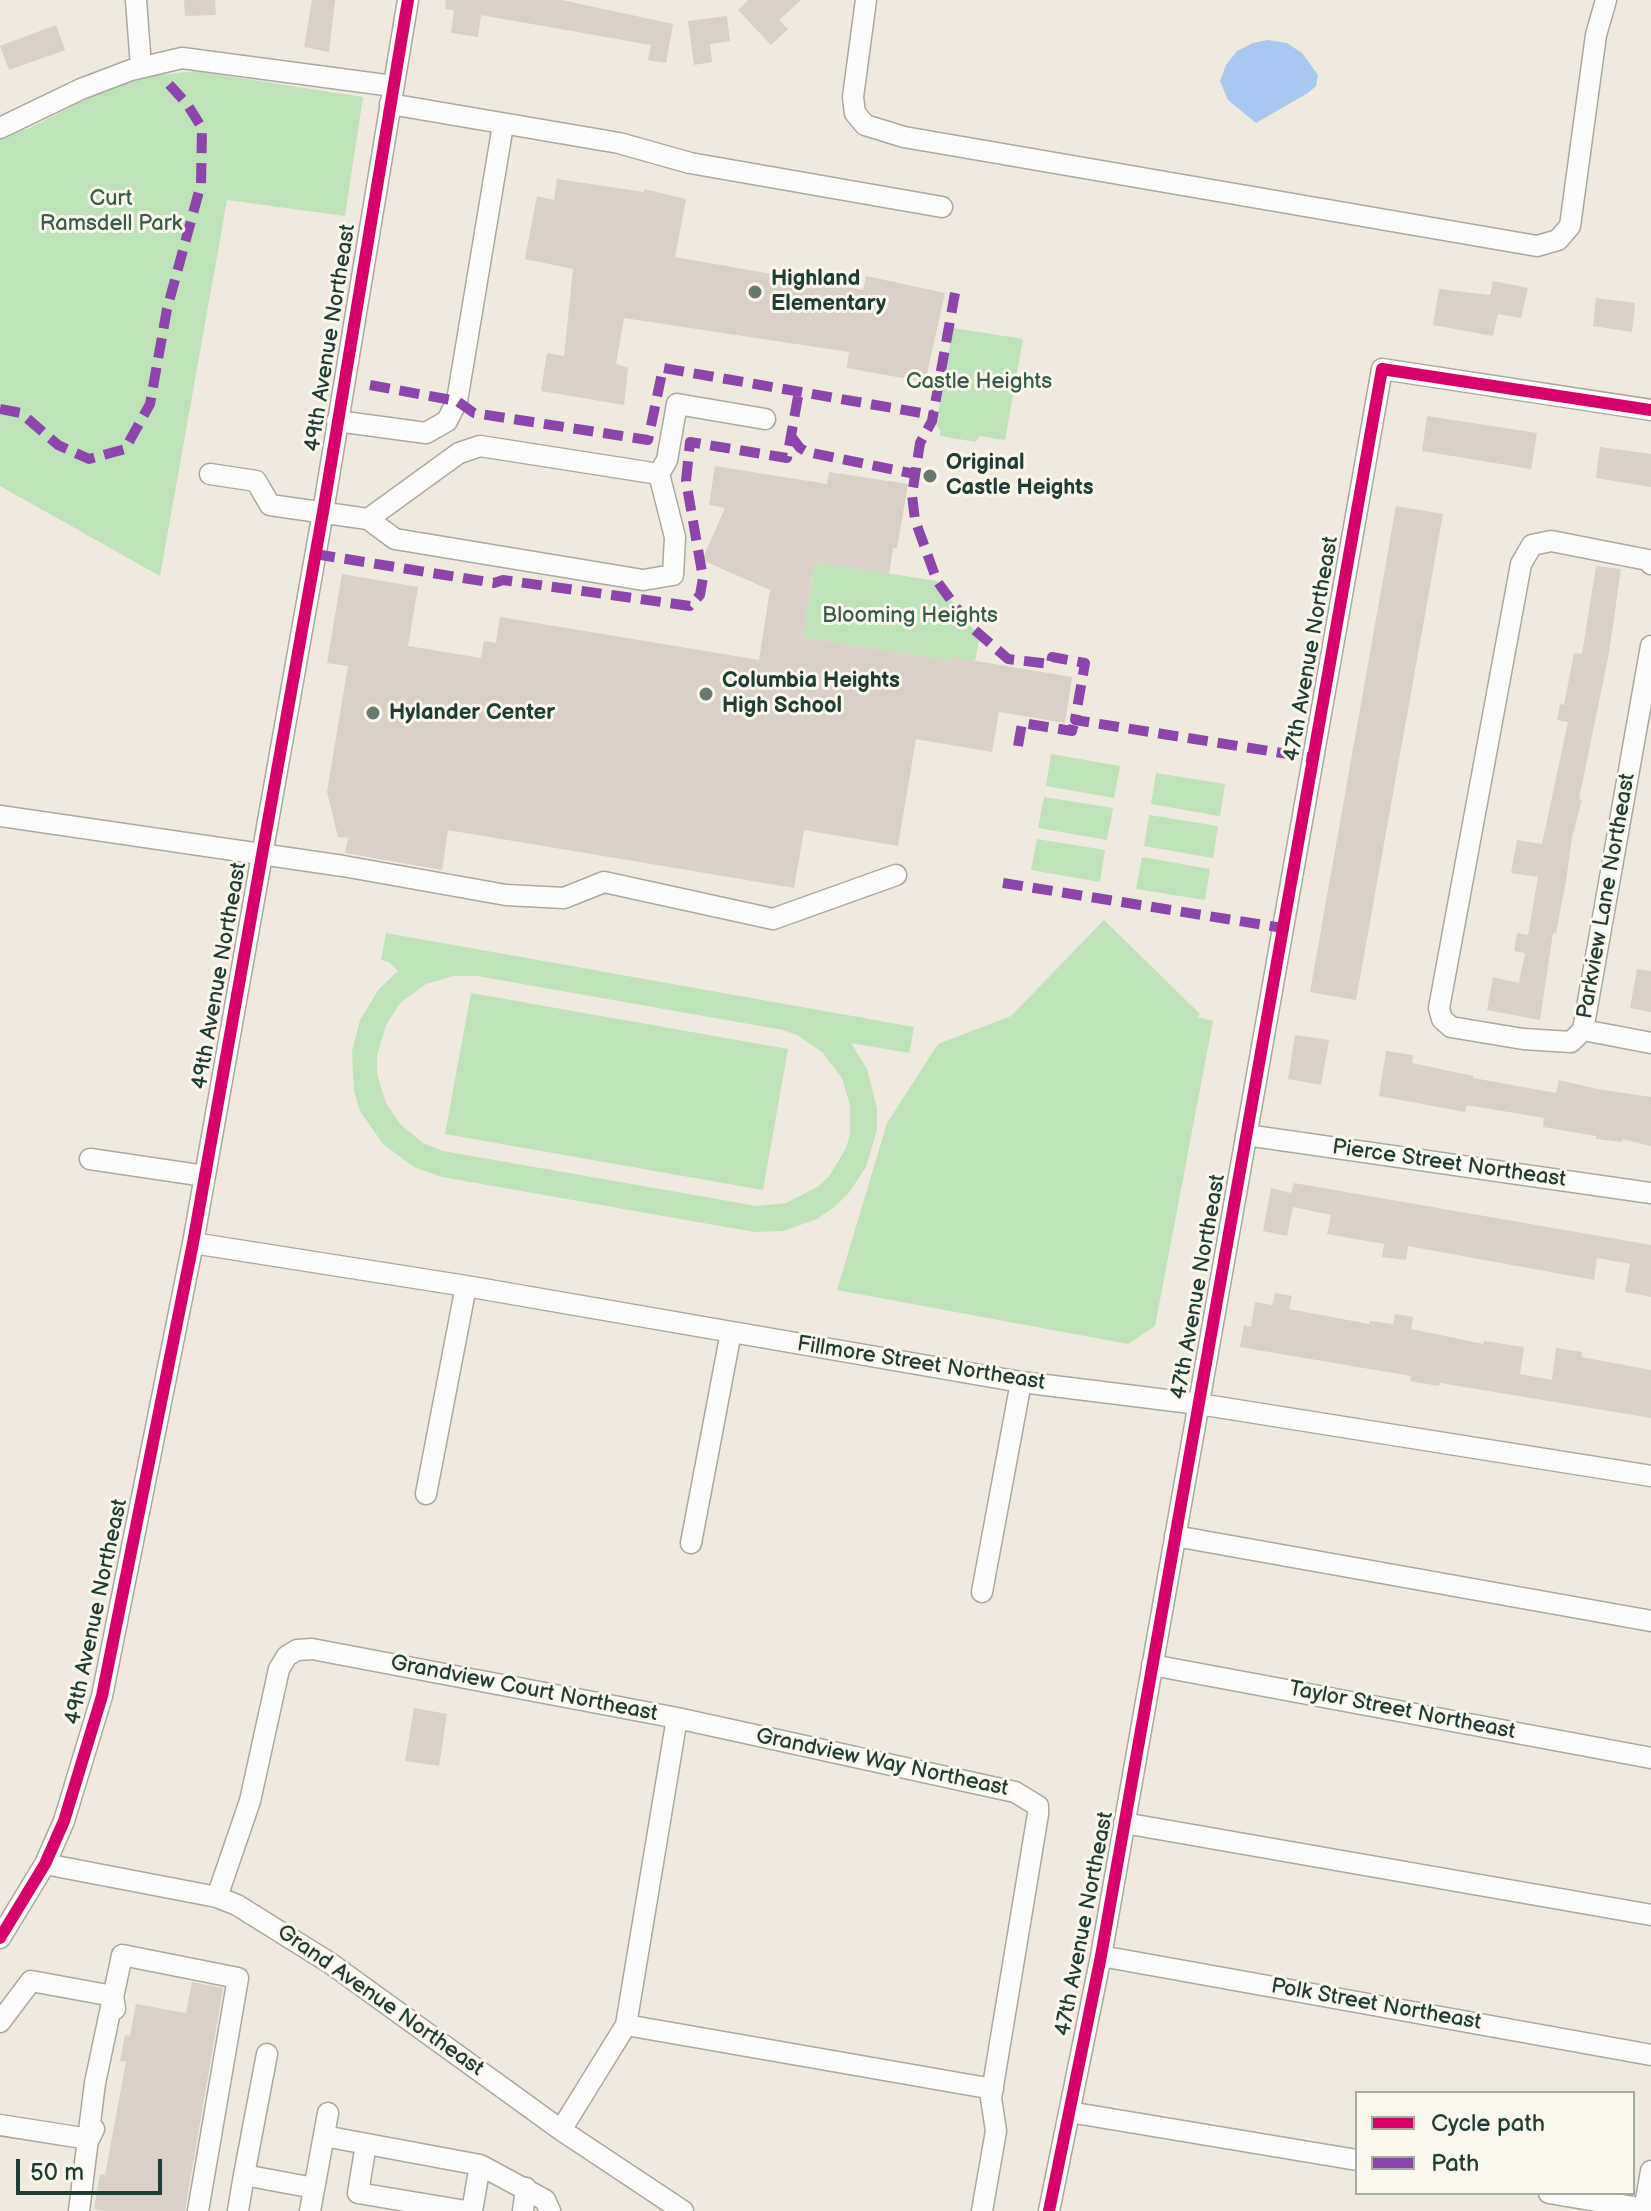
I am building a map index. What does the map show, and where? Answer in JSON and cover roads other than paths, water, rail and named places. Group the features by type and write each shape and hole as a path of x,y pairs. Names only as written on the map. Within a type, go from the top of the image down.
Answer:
{"street":[{"path":"136,0 141,67"},
{"name":"49th Avenue Northeast","path":"0,1938 45,1864 72,1796 102,1696 193,1243 323,512 408,0"},
{"path":"866,0 853,97 855,113 865,125 904,137 1537,246 1558,240 1570,226 1596,35 1606,0"},
{"path":"0,128 81,89 141,67 182,58 392,95 503,125 619,143 690,163 942,207"},
{"path":"337,421 426,433 447,421 457,401 503,125"},
{"name":"47th Avenue Northeast","path":"1049,2211 1101,1956 1382,369 1651,410"},
{"path":"210,474 256,481 270,505 368,519 395,539 643,580 673,575 675,537 659,474 667,460 677,404 765,419"},
{"path":"368,519 459,453 480,446 659,474"},
{"path":"1583,1030 1571,1042 1523,1039 1451,1027 1442,1019 1439,1008 1521,564 1532,545 1551,541 1648,560 1651,564"},
{"name":"Parkview Lane Northeast","path":"1651,646 1583,1030 1651,1043"},
{"path":"0,816 343,866 506,895 564,898 604,882 773,919 896,875"},
{"name":"Pierce Street Northeast","path":"1246,1135 1651,1193"},
{"path":"90,1159 205,1176"},
{"name":"Fillmore Street Northeast","path":"193,1243 466,1286 1021,1382 1199,1404 1651,1476"},
{"path":"426,1494 466,1286"},
{"path":"691,1543 731,1332"},
{"path":"982,1592 1021,1382"},
{"path":"1175,1536 1651,1621"},
{"name":"Grandview Court Northeast","path":"217,1897 250,1801 279,1669 287,1656 297,1650 312,1649 677,1718 626,2025 561,2130"},
{"name":"Taylor Street Northeast","path":"1152,1665 1651,1758"},
{"name":"Grandview Way Northeast","path":"677,1718 1002,1787 1038,1806 1034,1851 991,2098 996,2131 982,2211"},
{"path":"1124,1823 1651,1915"},
{"name":"Grand Avenue Northeast","path":"45,1864 217,1897 237,1905 330,1963 561,2130 683,2211"},
{"path":"79,2211 95,2083 122,1955 238,1978 198,2211"},
{"name":"Polk Street Northeast","path":"1101,1956 1651,2055"},
{"path":"0,2022 31,1981 113,1996"},
{"path":"626,2025 993,2089"},
{"path":"238,2211 267,2054"},
{"path":"1069,2112 1355,2160"},
{"path":"310,2211 328,2113"},
{"path":"0,2125 89,2139"},
{"path":"324,2136 480,2165 545,2200 550,2211"},
{"path":"366,2144 358,2193 466,2211"},
{"path":"472,2211 480,2165"},
{"path":"1560,2195 1646,2210 1651,2171"},
{"path":"244,2175 314,2188"},
{"path":"523,2211 526,2188"}],"water":[{"path":"1268,40 1287,43 1302,53 1318,75 1316,86 1308,93 1256,123 1228,100 1220,81 1226,65 1237,51"}],"place":[{"name":"Highland Elementary","path":"755,292"},
{"name":"Original Castle Heights","path":"930,476"},
{"name":"Columbia Heights High School","path":"706,694"},
{"name":"Hylander Center","path":"373,713"}],"park label":[{"name":"Curt Ramsdell Park","path":"111,212"},
{"name":"Castle Heights","path":"979,382"},
{"name":"Blooming Heights","path":"910,616"}]}
